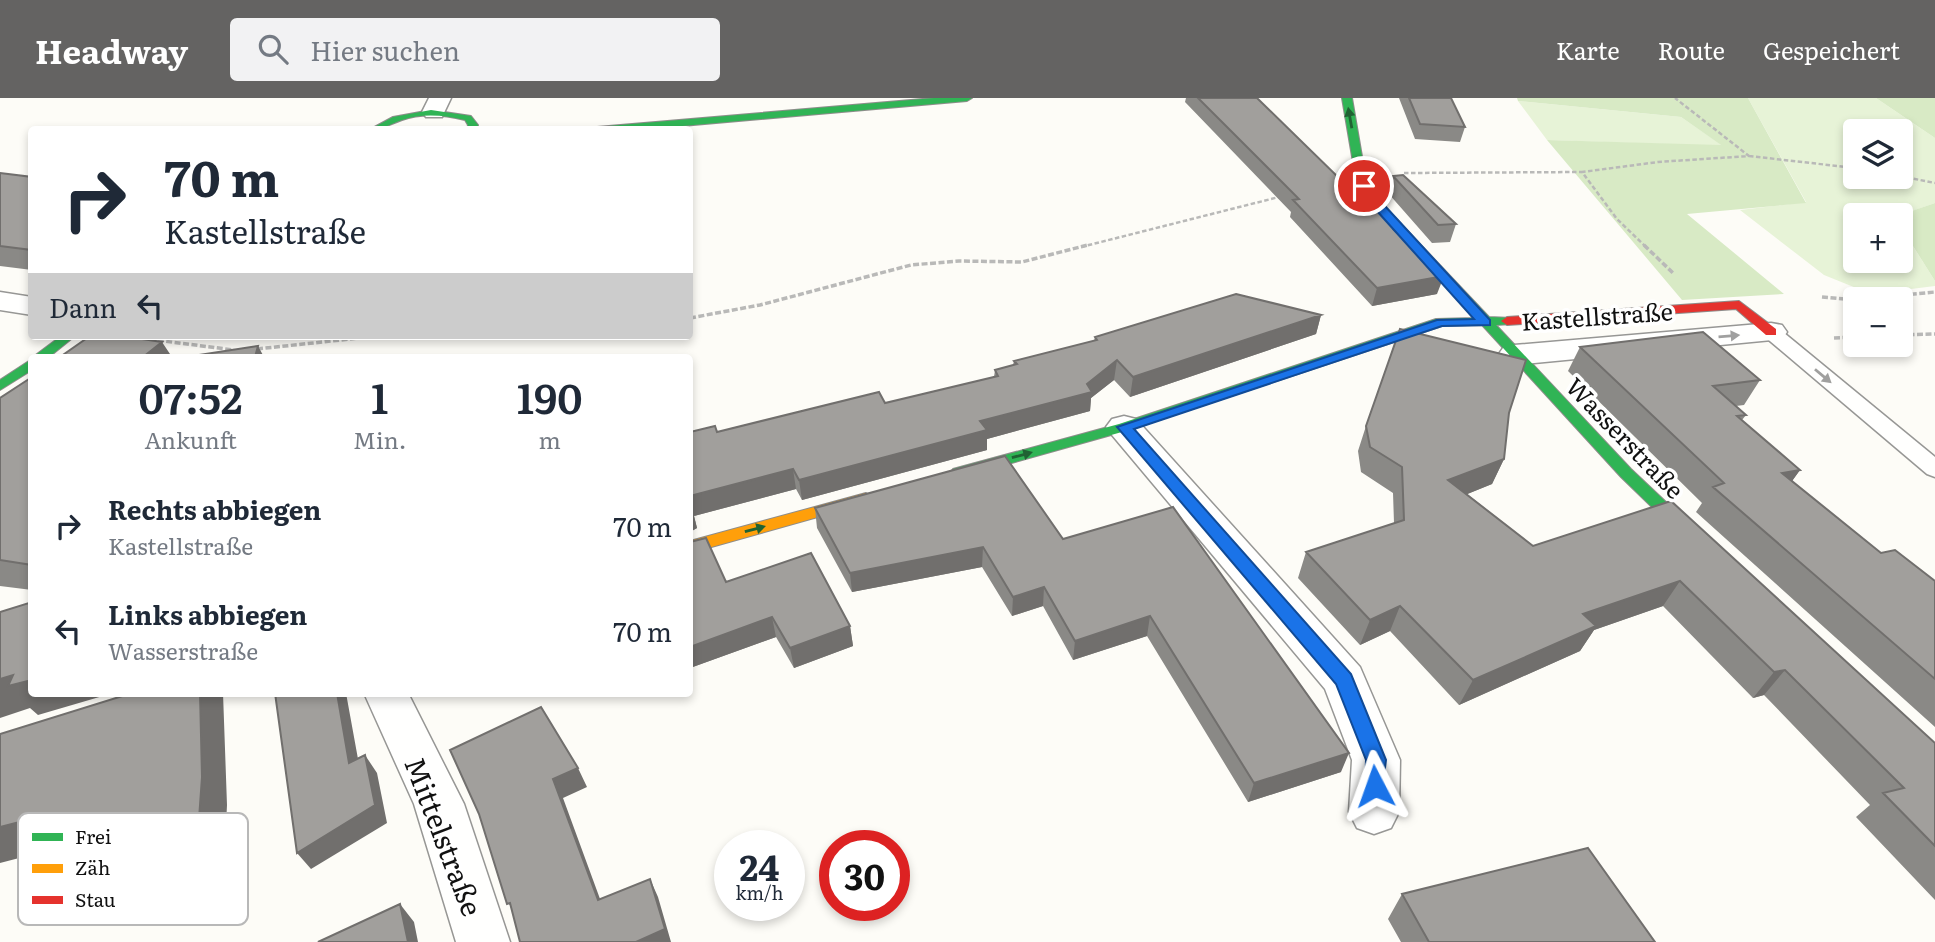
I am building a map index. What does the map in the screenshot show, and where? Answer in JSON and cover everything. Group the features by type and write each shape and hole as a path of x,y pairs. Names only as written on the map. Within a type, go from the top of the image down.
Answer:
{"street":[{"path":"636,126 858,103 968,98"},
{"path":"1347,98 1362,180"},
{"path":"382,126 437,105 468,118 473,126"},
{"name":"Wasserstraße","path":"1362,180 1381,209 1514,355 1626,473 1712,555"},
{"path":"0,301 28,305"},
{"name":"Kastellstraße","path":"940,478 1124,427 1441,322 1485,323 1739,305 1771,332"},
{"name":"Kastellstraße","path":"1514,355 1771,332"},
{"path":"44,354 63,340"},
{"path":"0,386 28,366"},
{"path":"1124,427 1344,680 1376,760 1374,812"},
{"path":"693,546 887,492"},
{"name":"Mittelstraße","path":"388,697 439,804 484,942"}],"lane":[{"name":"Kastellstraße","path":"1771,332 1935,469"}],"path":[{"path":"1675,98 1749,156"},
{"path":"1362,180 1581,172 1658,162 1749,156 1843,167"},
{"path":"1581,172 1617,219 1708,307"},
{"path":"1913,179 1935,183"},
{"path":"693,317 781,300 911,265 959,261 1023,262 1291,195"},
{"path":"1913,294 1935,292"},
{"path":"1822,297 1843,299"},
{"path":"1913,335 1935,334"},
{"path":"156,340 237,350"},
{"path":"247,349 338,340"}],"green space":[{"path":"1517,98 1748,98 1806,203 1687,214 1784,294 1682,300 1547,140 1721,145 1681,117 1518,101"},
{"path":"1748,98 1876,98 1907,119 1843,119 1843,189 1913,189 1913,123 1935,138 1935,203 1913,211 1913,203 1843,203 1843,273 1913,273 1913,246 1935,281 1935,286 1913,289 1854,287 1824,275 1740,210 1806,202"},
{"path":"1876,98 1935,98 1935,138 1913,123 1913,119 1907,119"},
{"path":"1518,101 1681,117 1723,146 1547,140"},
{"path":"1935,203 1935,281 1913,246 1913,211"}],"building":[{"path":"1198,98 1257,98 1342,181 1361,179 1374,200 1401,229 1394,230 1444,276 1377,288 1293,200 1299,199"},
{"path":"1409,98 1451,98 1465,127 1420,124"},
{"path":"0,173 28,176 28,250 0,246"},
{"path":"1403,175 1456,224 1438,225 1393,176"},
{"path":"1236,294 1321,315 1133,377 1117,360 1087,384 1092,392 980,421 987,430 799,480 793,469 693,495 693,431 715,426 717,432 879,392 885,403 998,376 995,370 1017,364 1014,361 1097,340 1095,337"},
{"path":"1400,329 1526,360 1509,413 1504,459 1448,480 1533,546 1671,501 1935,743 1935,846 1883,793 1904,788 1785,670 1774,672 1680,581 1583,614 1596,626 1473,680 1400,606 1370,620 1306,552 1404,520 1402,467 1370,447 1366,426"},
{"path":"1703,332 1760,380 1713,386 1746,415 1737,416 1800,470 1782,473 1881,553 1895,550 1935,581 1935,679 1713,487 1724,483 1580,347"},
{"path":"84,340 162,342 147,354 64,354"},
{"path":"258,346 256,354 206,354"},
{"path":"28,380 28,564 0,560 0,398"},
{"path":"1005,456 1063,539 1173,507 1349,753 1254,783 1150,616 1075,641 1044,587 1013,597 983,547 850,573 815,508"},
{"path":"706,538 726,582 811,553 850,626 790,648 772,617 693,646 693,541"},
{"path":"28,603 28,681 8,686 13,675 0,679 0,612"},
{"path":"119,697 200,697 202,777 199,813 18,813 18,822 0,827 0,734"},
{"path":"276,697 338,697 349,763 365,755 375,805 297,853"},
{"path":"541,707 578,768 553,779 598,900 650,879 665,929 636,942 520,942 510,903 507,904 479,814 450,750"},
{"path":"1588,848 1655,942 1429,942 1402,894"},
{"path":"400,904 408,942 318,942"}],"traffic: fast":[{"path":"643,126 967,98"},
{"path":"1347,98 1360,174 1381,209 1626,473 1696,540"},
{"path":"381,126 408,115 431,112 468,118 473,126"},
{"path":"958,473 1124,427 1441,322 1507,321"},
{"path":"44,354 63,340"},
{"path":"0,386 28,366"}],"traffic: slow":[{"path":"693,546 866,498"}],"traffic: jam":[{"path":"1507,321 1739,305 1771,332"}],"route":[{"path":"1364,186 1381,209 1485,323 1441,322 1124,427 1344,680 1376,760 1375,786"}]}
